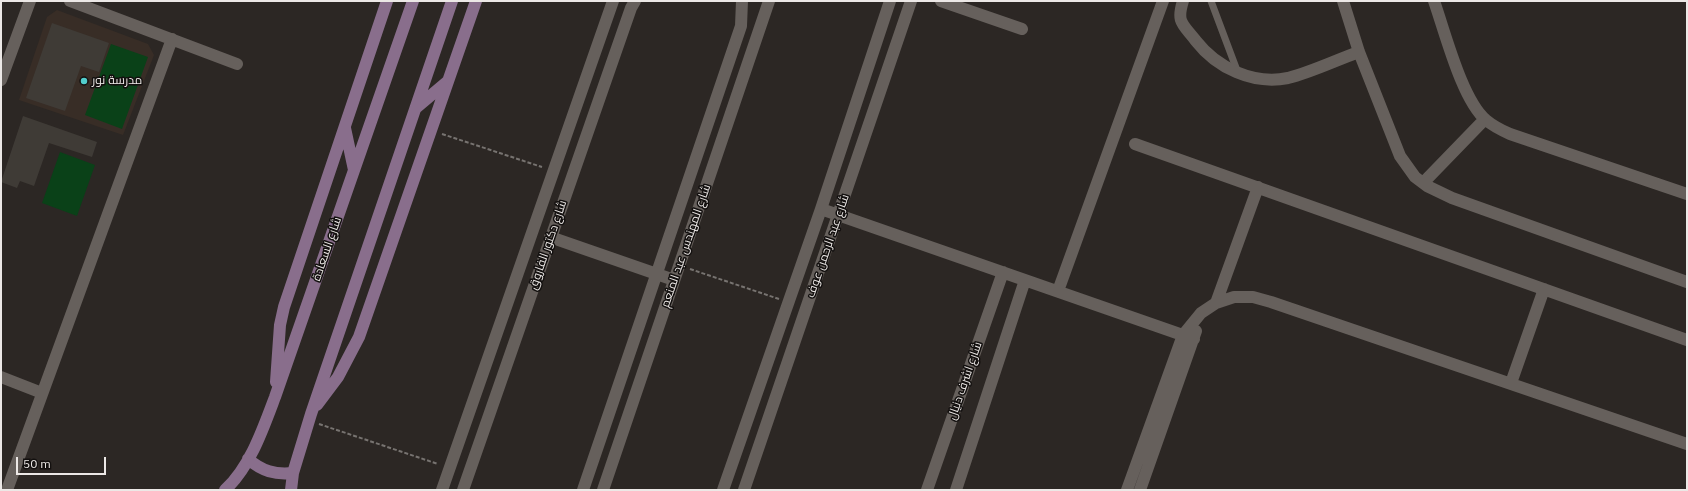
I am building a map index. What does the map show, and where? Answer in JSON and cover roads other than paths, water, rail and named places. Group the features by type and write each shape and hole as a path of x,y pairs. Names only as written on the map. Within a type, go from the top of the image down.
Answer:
{"street":[{"path":"1,80 30,1"},
{"path":"275,397 280,331 284,307 387,1"},
{"name":"شارع السعادة","path":"225,490 238,476 248,460 275,397 413,1"},
{"path":"291,490 293,473 309,417 452,1"},
{"path":"309,417 338,377 359,337 476,1"},
{"name":"شارع دكتور الفاروق","path":"442,490 555,172 613,1"},
{"path":"619,1 633,4"},
{"name":"شارع المهندس عبد المنعم","path":"583,490 741,26 742,1"},
{"name":"شارع المهندس عبد المنعم","path":"602,490 769,1"},
{"name":"شارع عبد الرحمن عوف","path":"723,490 821,209 890,1"},
{"name":"شارع عبد الرحمن عوف","path":"744,490 911,1"},
{"path":"941,1 1022,29"},
{"path":"1058,291 1163,1"},
{"path":"1183,1 1180,13 1181,21 1210,55 1223,65 1238,73 1260,78 1288,78 1359,52"},
{"path":"1343,1 1359,52 1400,156 1407,167 1423,183 1452,198 1687,282"},
{"path":"1434,1 1466,92 1474,107 1485,119 1510,134 1687,194"},
{"path":"78,2 238,64"},
{"name":"شارع دكتور الفاروق","path":"463,490 550,237 633,4"},
{"path":"7,490 172,39"},
{"path":"415,109 448,80"},
{"path":"1423,183 1485,119"},
{"path":"345,126 354,170"},
{"path":"1135,144 1687,340"},
{"path":"1216,303 1258,187"},
{"path":"821,209 1189,337"},
{"path":"550,237 674,280"},
{"name":"شارع اشرف دنيال","path":"927,490 1003,272"},
{"name":"شارع اشرف دنيال","path":"956,490 1025,280"},
{"path":"1511,383 1544,289"},
{"path":"1127,490 1189,337 1201,313 1216,303 1234,297 1253,297 1271,302 1687,444"},
{"path":"1140,490 1189,337"},
{"path":"1,377 42,393"},
{"path":"248,460 269,472 281,474 293,473"}],"lane":[{"path":"1211,1 1238,73"}],"place":[{"name":"مدرسة نور","path":"84,81"}]}
